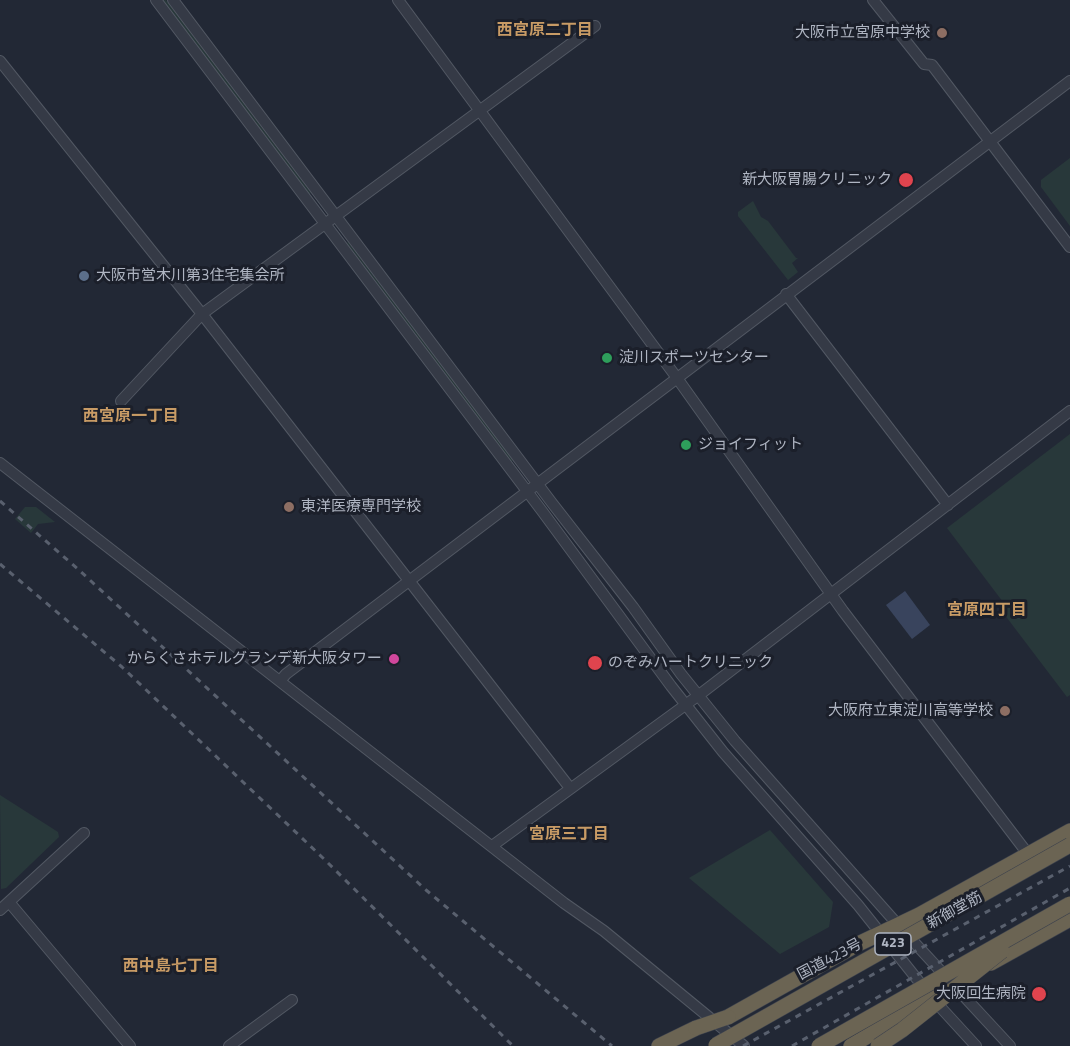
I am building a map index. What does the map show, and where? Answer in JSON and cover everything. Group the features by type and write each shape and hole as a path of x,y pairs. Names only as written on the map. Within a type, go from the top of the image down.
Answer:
{"highway":[{"name":"国道423号","path":"728,1017 858,944 899,926 1070,831"},
{"name":"新御堂筋","path":"714,1046 1070,845"},
{"path":"819,1046 1070,904"},
{"path":"851,1046 1070,919"},
{"path":"878,1046 902,1030 1037,923"},
{"path":"659,1046 696,1028 728,1017"},
{"path":"682,1046 728,1017"}],"street":[{"path":"156,0 723,752 858,905 932,998 976,1046"},
{"path":"173,0 735,741 899,926 1010,1046"},
{"path":"398,0 677,378 830,594 1028,854"},
{"path":"873,0 924,63 932,65 1070,247"},
{"path":"121,401 202,314 595,26"},
{"path":"0,61 202,314 570,788"},
{"path":"280,681 286,674 786,294 1070,81"},
{"path":"786,294 948,505"},
{"path":"492,846 699,695 1070,411"},
{"path":"0,463 564,903 604,931 744,1046"},
{"path":"0,910 84,833"},
{"path":"9,902 130,1046"},
{"path":"229,1046 292,1000"}],"shaded area":[{"path":"162,0 166,0 311,193 308,194"},
{"path":"1070,158 1070,226 1041,187 1041,180"},
{"path":"753,201 761,217 768,221 798,258 792,263 798,272 788,280 738,216 738,212"},
{"path":"347,243 513,460 511,462"},
{"path":"1070,434 1070,695 1067,697 998,606 1003,602 947,528"},
{"path":"25,507 36,507 55,522 38,524 31,533 15,519"},
{"path":"0,795 58,832 59,837 6,888 1,889"},
{"path":"770,830 833,902 829,927 780,954 689,878"}],"water":[{"path":"905,591 930,625 912,639 886,605"}],"railway":[{"path":"0,501 79,570 426,890 612,1046"},
{"path":"0,564 122,667 324,859 513,1046"},
{"path":"743,1046 1070,866"},
{"path":"792,1046 1070,888"}],"place":[{"name":"大阪市立宮原中学校","path":"942,33"},
{"name":"新大阪胃腸クリニック","path":"906,180"},
{"name":"大阪市営木川第3住宅集会所","path":"84,276"},
{"name":"淀川スポーツセンター","path":"607,358"},
{"name":"ジョイフィット","path":"686,445"},
{"name":"東洋医療専門学校","path":"289,507"},
{"name":"からくさホテルグランデ新大阪タワー","path":"394,659"},
{"name":"のぞみハートクリニック","path":"595,663"},
{"name":"大阪府立東淀川高等学校","path":"1005,711"},
{"name":"大阪回生病院","path":"1039,994"}],"district":[{"name":"西宮原二丁目","path":"545,31"},
{"name":"西宮原一丁目","path":"131,417"},
{"name":"宮原四丁目","path":"987,611"},
{"name":"宮原三丁目","path":"569,835"},
{"name":"西中島七丁目","path":"171,967"}]}
